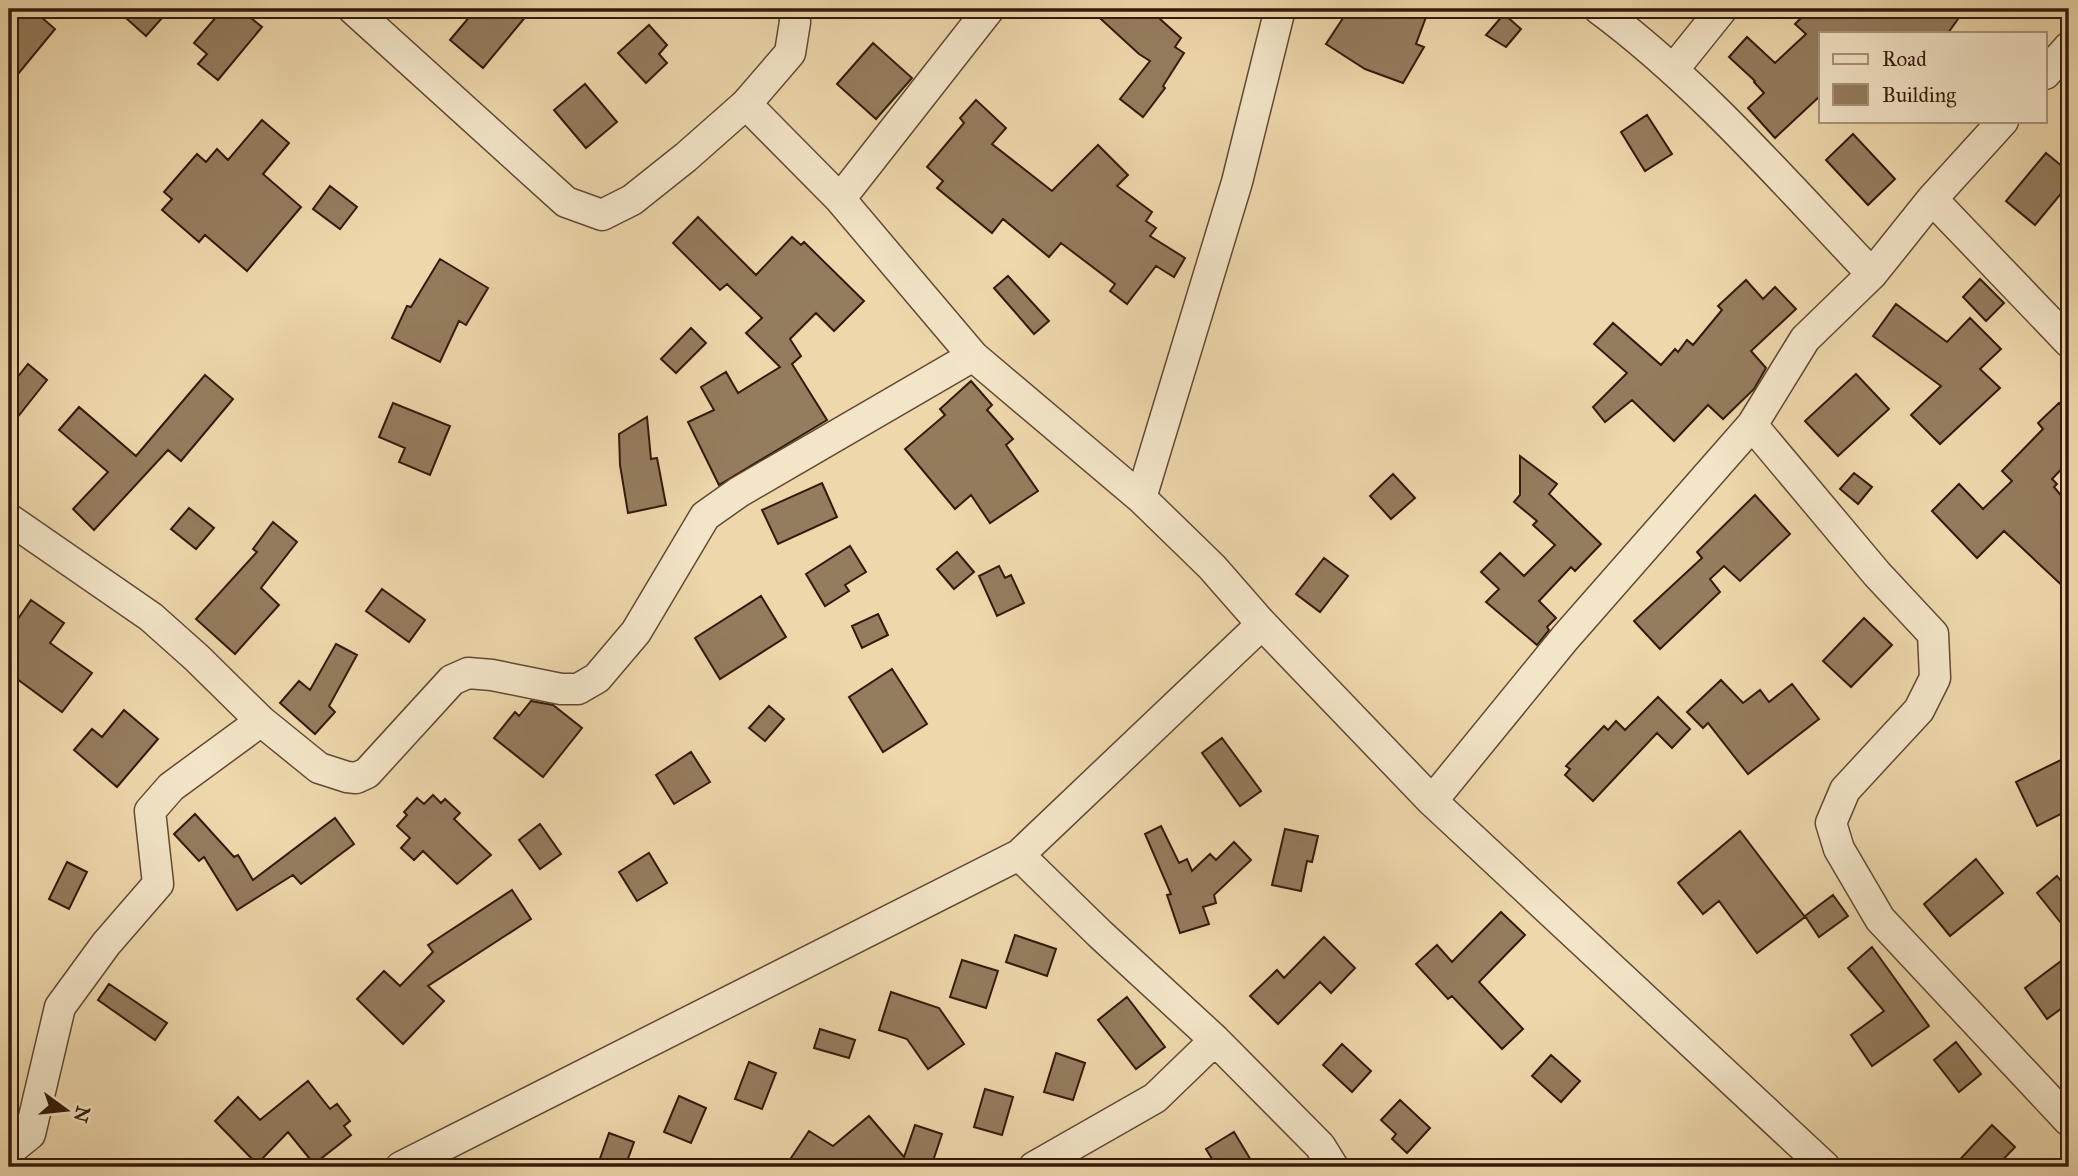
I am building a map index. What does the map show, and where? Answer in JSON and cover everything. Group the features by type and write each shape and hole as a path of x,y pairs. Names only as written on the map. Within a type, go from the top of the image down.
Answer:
{"street":[{"path":"353,9 566,202 602,215 632,200 746,104 790,53 796,22 794,9"},
{"path":"841,199 989,9"},
{"path":"1141,498 1237,182 1280,9"},
{"path":"1599,9 1673,70 1872,274"},
{"path":"1673,70 1722,9"},
{"path":"2046,74 2069,47"},
{"path":"746,104 841,199 973,356 1141,498 1212,567 1262,624 1432,801 1825,1167"},
{"path":"1432,801 1565,638 1752,425 1805,339 1872,274 1932,200 2002,122"},
{"path":"1932,200 2069,342"},
{"path":"9,519 151,617 261,721 319,768 356,778 367,773 452,680 468,673 562,689 578,689 597,678 636,632 705,516 740,492 973,356"},
{"path":"1752,425 1877,574 1933,634 1935,678 1919,710 1845,790 1831,823 1839,849 1880,919 2069,1121"},
{"path":"401,1167 1018,855 1262,624"},
{"path":"9,1151 30,1134 60,1007 106,944 158,884 150,811 171,787 261,721"},
{"path":"1018,855 1216,1040 1320,1146 1333,1167"},
{"path":"1034,1167 1155,1098 1216,1040"}],"building":[{"path":"24,9 32,9 55,29 9,85 9,27"},
{"path":"116,9 170,9 146,36"},
{"path":"223,9 240,9 262,27 218,80 198,64 207,54 194,43"},
{"path":"476,9 532,9 483,68 450,40"},
{"path":"1090,9 1149,9 1181,38 1175,47 1184,53 1163,86 1165,88 1143,117 1120,99 1150,61"},
{"path":"1349,9 1429,9 1416,44 1424,47 1403,83 1365,69 1326,44"},
{"path":"1810,9 1943,9 1958,19 1949,32 1819,32 1819,97 1775,138 1748,108 1764,93 1729,57 1747,37 1775,63 1806,34 1795,24"},
{"path":"1504,14 1521,29 1506,47 1486,35"},
{"path":"649,25 667,45 659,54 667,63 646,83 618,53"},
{"path":"873,43 912,78 876,119 837,84"},
{"path":"585,84 617,122 586,148 554,110"},
{"path":"976,100 1006,128 992,144 1052,191 1098,145 1128,175 1117,186 1152,212 1146,221 1156,228 1150,236 1185,258 1174,277 1156,266 1127,304 1110,291 1115,284 1061,243 1049,257 1003,219 992,233 937,188 943,181 927,167 964,123 960,118"},
{"path":"1647,115 1672,154 1645,171 1621,132"},
{"path":"262,120 289,143 263,174 301,207 247,271 205,235 199,242 162,210 172,199 164,192 197,154 206,162 217,149 228,160"},
{"path":"1853,134 1895,179 1868,205 1826,160"},
{"path":"2046,153 2069,172 2069,184 2035,225 2006,201"},
{"path":"330,186 357,207 340,229 313,209"},
{"path":"698,217 756,275 792,237 801,245 804,242 864,301 834,331 816,313 790,339 801,356 792,364 827,420 719,485 688,422 714,410 701,387 726,372 738,393 780,367 746,333 762,318 727,284 720,290 673,243"},
{"path":"440,259 488,288 466,325 459,321 440,362 392,338 407,306 411,307"},
{"path":"1008,276 1049,321 1034,334 994,288"},
{"path":"1980,279 2004,303 1986,321 1963,297"},
{"path":"1746,280 1763,299 1775,287 1796,309 1751,351 1766,368 1754,389 1723,419 1708,405 1674,441 1632,400 1605,422 1593,407 1627,373 1594,344 1613,323 1661,365 1675,349 1678,352 1687,340 1693,345 1722,310 1718,306"},
{"path":"1896,304 1947,342 1970,318 2001,349 1980,369 2000,388 1940,444 1911,415 1941,386 1873,336"},
{"path":"691,328 706,343 676,373 661,359"},
{"path":"28,364 47,380 9,428 9,388"},
{"path":"1856,374 1889,409 1838,456 1805,421"},
{"path":"205,375 233,399 181,461 168,450 94,530 73,509 108,472 59,430 79,407 136,456"},
{"path":"971,381 992,405 987,410 1013,439 1006,445 1038,491 990,523 971,495 955,509 905,449 945,415 940,409"},
{"path":"393,403 450,426 430,475 399,462 405,448 379,437"},
{"path":"2059,403 2069,413 2069,461 2052,479 2057,484 2054,487 2069,505 2069,592 2004,531 1977,558 1932,511 1959,484 1983,509 2012,481 2002,471 2043,429 2038,423"},
{"path":"647,417 651,459 657,458 666,505 628,513 620,465 619,434"},
{"path":"1520,456 1557,484 1549,494 1601,544 1575,571 1571,567 1539,601 1556,618 1547,627 1549,630 1537,645 1486,602 1499,589 1481,572 1500,553 1524,576 1555,545 1533,525 1537,521 1514,502 1520,495"},
{"path":"1854,473 1872,487 1858,504 1840,489"},
{"path":"1393,474 1415,498 1391,519 1370,496"},
{"path":"822,483 837,517 778,544 762,510"},
{"path":"1755,495 1790,534 1740,581 1724,566 1710,579 1720,592 1660,649 1634,621 1702,558 1697,552"},
{"path":"189,508 214,528 196,549 171,529"},
{"path":"273,522 297,542 261,588 279,605 235,654 196,619 257,552 253,549"},
{"path":"850,546 866,572 845,585 849,591 825,606 806,574"},
{"path":"957,552 974,572 954,589 937,569"},
{"path":"1324,558 1348,576 1320,612 1296,594"},
{"path":"999,566 1005,578 1011,575 1024,603 997,616 979,576"},
{"path":"382,589 425,620 409,642 366,611"},
{"path":"761,596 786,637 720,679 695,638"},
{"path":"31,600 64,623 50,643 92,673 62,712 9,673 9,632"},
{"path":"878,614 888,635 862,648 852,626"},
{"path":"1864,618 1892,645 1851,687 1823,661"},
{"path":"336,644 357,655 329,706 335,712 315,734 280,703 299,681 310,690"},
{"path":"892,669 927,724 883,752 849,697"},
{"path":"1721,680 1743,703 1760,690 1769,702 1792,684 1819,719 1748,774 1708,723 1703,728 1687,712"},
{"path":"1658,697 1690,729 1672,748 1657,733 1593,801 1565,775 1570,769 1566,766 1604,726 1608,730 1616,721 1625,730"},
{"path":"531,701 553,705 582,728 543,777 494,738 515,712 519,716"},
{"path":"769,706 784,719 765,741 749,728"},
{"path":"124,710 158,739 117,787 74,750 92,729 102,737"},
{"path":"1222,738 1261,791 1240,806 1202,753"},
{"path":"691,752 710,782 674,804 656,775"},
{"path":"2069,756 2069,810 2037,826 2016,782"},
{"path":"433,795 441,803 445,799 460,813 454,819 491,855 457,884 423,851 414,860 401,848 410,838 397,826 407,815 404,812 417,798 424,804"},
{"path":"195,814 234,857 238,855 253,880 335,818 354,844 301,884 293,875 237,910 204,857 199,861 174,834"},
{"path":"540,824 561,854 540,869 519,840"},
{"path":"1161,826 1179,863 1187,859 1192,871 1210,854 1216,860 1234,842 1251,860 1214,895 1216,903 1203,907 1209,924 1180,933 1167,895 1171,894 1145,834"},
{"path":"1285,829 1318,836 1312,862 1307,861 1301,891 1272,885"},
{"path":"1740,831 1805,917 1757,953 1719,901 1703,914 1678,883"},
{"path":"649,853 667,883 637,901 619,872"},
{"path":"1976,859 2003,893 1950,936 1924,904"},
{"path":"67,862 87,872 69,909 49,899"},
{"path":"2057,876 2069,891 2069,933 2037,893"},
{"path":"512,890 531,919 428,986 444,1001 403,1044 357,999 384,971 400,986 433,952 428,945"},
{"path":"1833,895 1848,916 1819,937 1805,916"},
{"path":"1501,912 1525,935 1479,982 1523,1029 1502,1049 1452,996 1448,999 1416,964 1437,945 1452,962"},
{"path":"1015,935 1056,949 1047,976 1006,962"},
{"path":"1324,937 1355,968 1331,993 1320,982 1278,1024 1250,996 1277,970 1284,978"},
{"path":"1872,947 1929,1026 1872,1066 1851,1035 1884,1011 1848,968"},
{"path":"2069,955 2069,1003 2047,1019 2025,988"},
{"path":"962,960 998,971 986,1008 950,997"},
{"path":"109,984 167,1023 155,1040 98,1000"},
{"path":"891,992 939,1008 964,1044 928,1069 907,1039 879,1030"},
{"path":"1127,997 1165,1047 1136,1069 1098,1020"},
{"path":"820,1029 855,1040 849,1058 814,1048"},
{"path":"1956,1042 1981,1074 1959,1092 1934,1060"},
{"path":"1342,1044 1371,1071 1352,1092 1323,1065"},
{"path":"1056,1053 1085,1063 1073,1100 1044,1092"},
{"path":"1551,1055 1580,1081 1561,1102 1532,1076"},
{"path":"749,1062 776,1073 762,1109 735,1099"},
{"path":"308,1081 330,1109 337,1104 350,1121 344,1126 351,1135 314,1164 288,1132 257,1164 215,1121 238,1097 260,1120"},
{"path":"985,1089 1013,1097 1002,1135 974,1127"},
{"path":"679,1096 706,1108 691,1143 664,1132"},
{"path":"1400,1100 1430,1128 1407,1153 1392,1139 1396,1134 1381,1120"},
{"path":"869,1116 904,1157 915,1125 942,1134 931,1167 785,1167 809,1131 833,1146"},
{"path":"1992,1125 2015,1147 1996,1167 1953,1167"},
{"path":"1234,1132 1255,1167 1217,1167 1206,1149"},
{"path":"609,1133 634,1142 625,1167 597,1167"}]}
